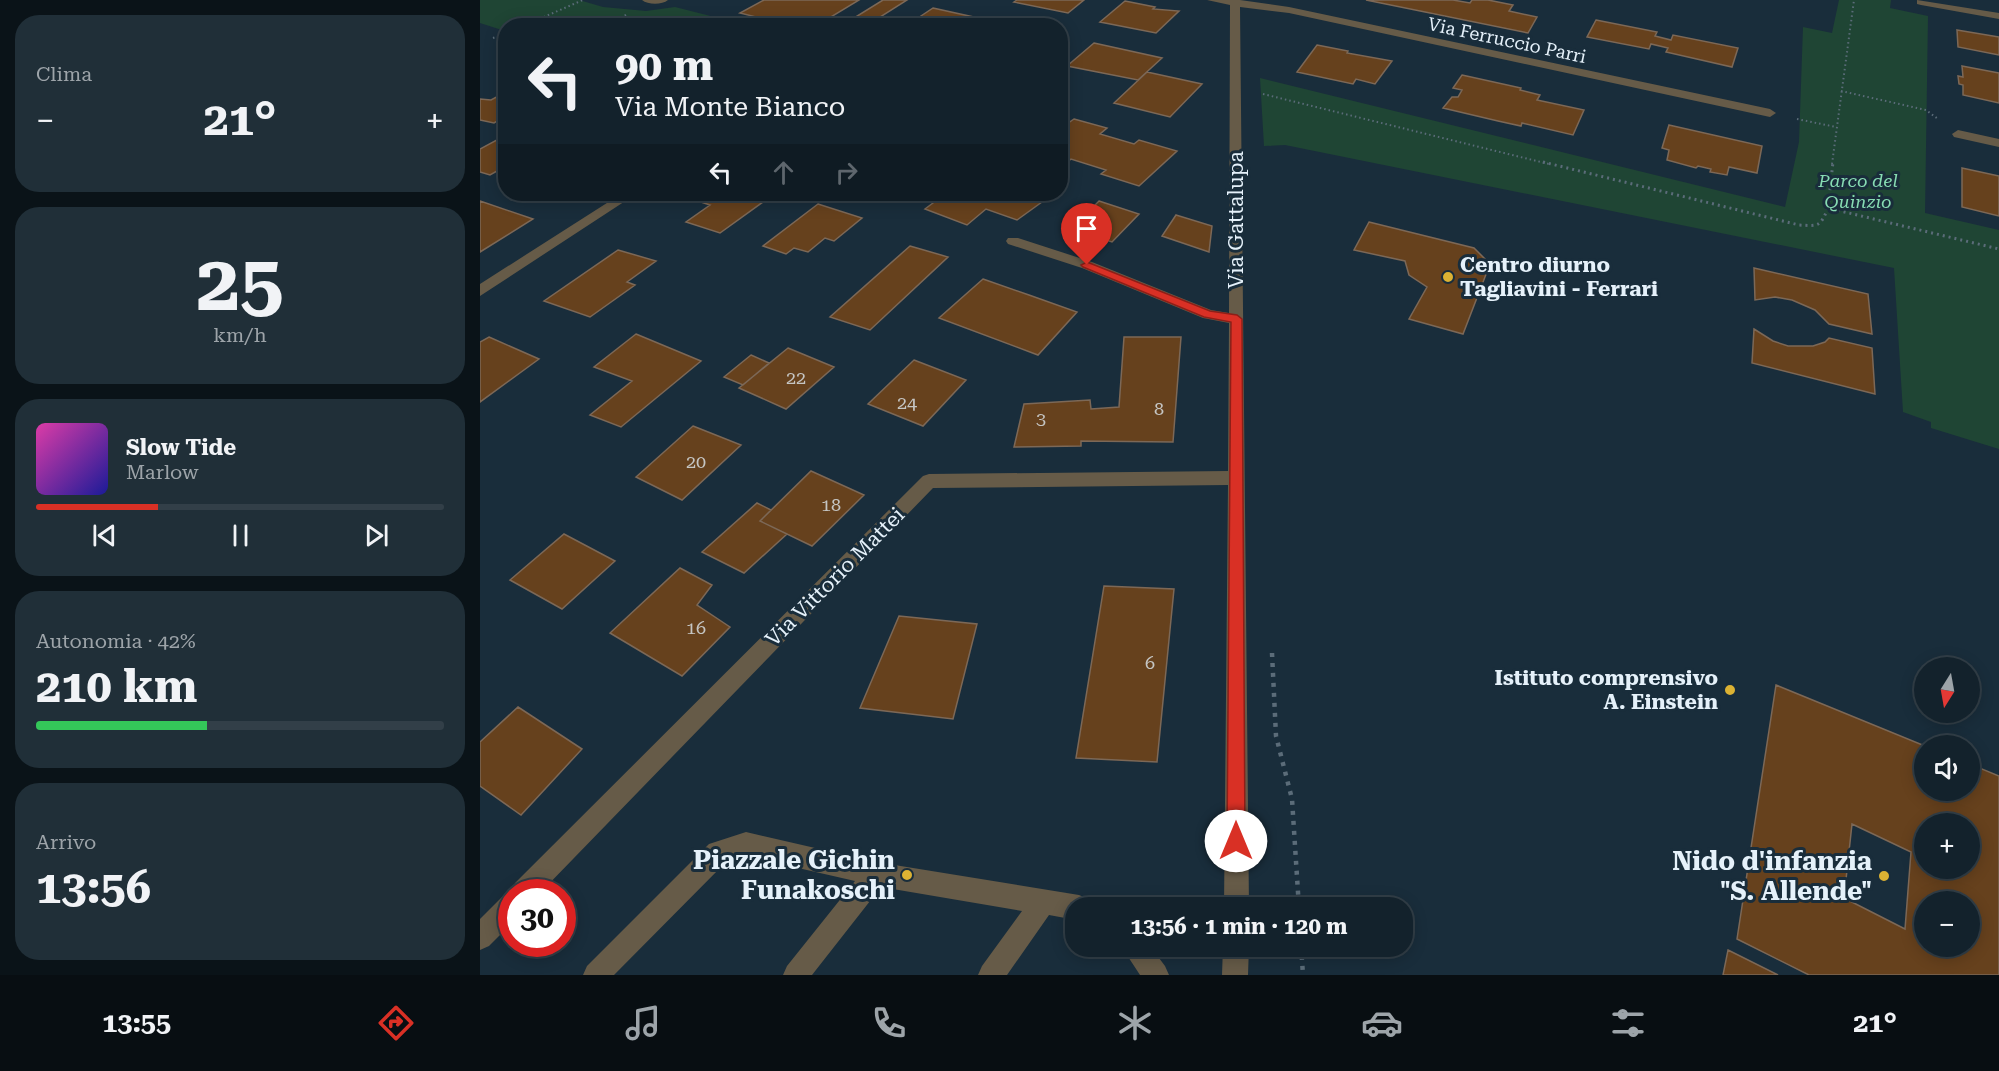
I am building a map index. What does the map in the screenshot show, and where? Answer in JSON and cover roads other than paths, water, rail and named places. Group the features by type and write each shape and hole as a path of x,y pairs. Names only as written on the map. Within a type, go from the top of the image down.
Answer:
{"street":[{"path":"647,0 663,0"},
{"name":"Via Ferruccio Parri","path":"1212,0 1289,10 1770,113"},
{"name":"Via Gattalupa","path":"1235,2 1236,897"},
{"path":"1921,3 1999,16"},
{"path":"1958,134 1999,143"},
{"path":"480,291 618,201"},
{"path":"1013,241 1087,265 1208,314 1237,319"},
{"name":"Via Vittorio Mattei","path":"537,879 929,481 1237,478"},
{"path":"596,975 718,853 746,844 876,873 1065,905"},
{"path":"796,975 876,873"},
{"path":"991,975 1044,901"},
{"path":"480,937 498,919"},
{"path":"1142,957 1156,975"},
{"path":"1235,975 1236,957"}],"place":[{"name":"Centro diurno Tagliavini - Ferrari","path":"1448,277"},
{"name":"Istituto comprensivo A. Einstein","path":"1730,690"},
{"name":"Piazzale Gichin Funakoschi","path":"907,875"},
{"name":"Nido d'infanzia \"S. Allende\"","path":"1884,876"}],"park label":[{"name":"Parco del Quinzio","path":"1858,190"}]}
